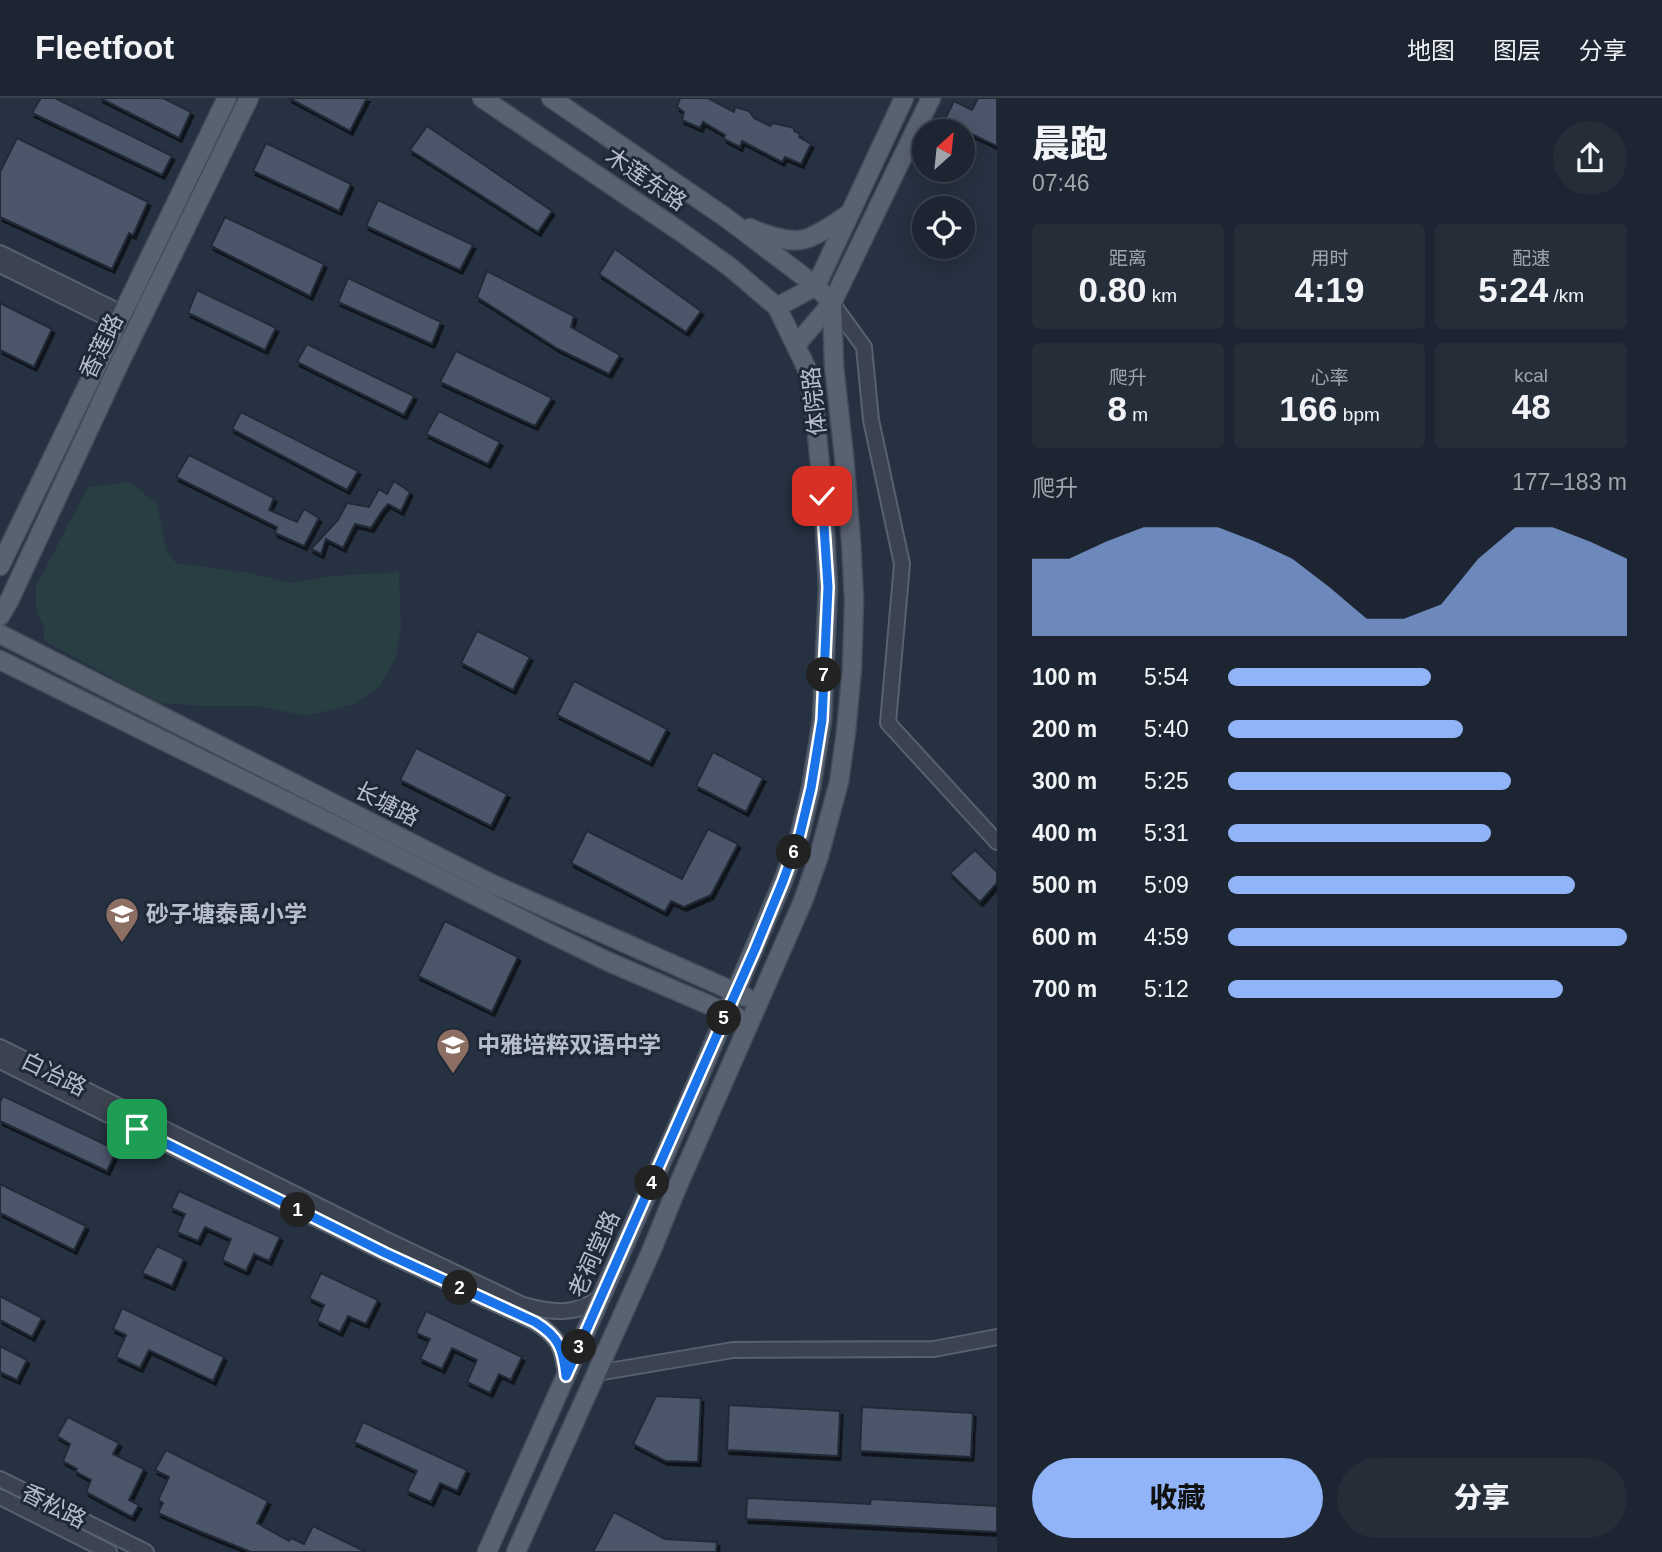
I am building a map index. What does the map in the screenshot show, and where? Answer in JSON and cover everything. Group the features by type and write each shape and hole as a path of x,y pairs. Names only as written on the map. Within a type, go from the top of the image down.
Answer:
{"main road":[{"name":"香莲路","path":"0,566 227,98"},
{"name":"香莲路","path":"0,616 249,98"},
{"name":"木莲东路","path":"482,98 691,239 730,267 777,307"},
{"name":"木莲东路","path":"551,98 725,217 816,286 832,303"},
{"path":"777,307 816,286 904,98"},
{"name":"体院路","path":"796,345 832,303 931,98"},
{"path":"725,217 768,236 800,240 823,231 850,213"},
{"name":"体院路","path":"750,1023 803,901 819,856 839,782 846,732 852,668 854,600 845,468 834,366 832,303"},
{"name":"体院路","path":"726,1013 783,881 800,834 822,720 828,587 815,414 808,371 777,307"},
{"name":"长塘路","path":"0,634 490,883 759,1003"},
{"name":"长塘路","path":"0,660 549,933 750,1023"},
{"name":"老祠堂路","path":"487,1552 726,1013"},
{"path":"516,1552 750,1023"}],"street":[{"path":"0,253 138,327"},
{"path":"0,265 120,318"},
{"path":"832,303 864,347 871,419 902,564 888,723 997,842"},
{"name":"白冶路","path":"0,1047 390,1242 523,1305 565,1312 589,1305 602,1296"},
{"name":"白冶路","path":"0,1061 385,1253 535,1322 556,1339 562,1351 566,1376"},
{"path":"597,1373 733,1350 934,1349 997,1337"},
{"name":"香松路","path":"0,1479 146,1552"},
{"name":"香松路","path":"0,1497 109,1552"}],"green space":[{"path":"130,482 157,504 167,551 176,563 249,573 292,583 333,576 399,572 401,627 396,657 379,688 354,704 306,716 259,706 158,703 43,640 44,629 37,609 36,586 88,487"}],"building":[{"path":"41,98 55,98 172,156 162,175 32,113"},
{"path":"100,98 163,98 191,112 179,138"},
{"path":"289,98 367,98 350,131"},
{"path":"680,98 708,98 734,112 735,107 749,111 754,118 770,126 773,123 794,128 794,131 800,134 799,137 811,144 801,164 785,157 782,162 742,141 740,147 724,139 725,135 703,122 700,128 682,120 684,112 677,107"},
{"path":"978,98 997,98 997,146 975,136 975,119 945,119 954,101 972,110"},
{"path":"427,126 552,211 538,232 410,150"},
{"path":"17,138 148,202 133,235 129,233 112,269 0,217 0,172"},
{"path":"266,143 351,184 339,211 253,171"},
{"path":"378,200 473,245 460,270 366,226"},
{"path":"225,217 324,264 310,296 211,246"},
{"path":"615,249 701,311 686,332 599,274"},
{"path":"487,271 574,316 571,327 620,355 609,374 558,349 477,297"},
{"path":"348,278 441,322 432,344 338,302"},
{"path":"197,290 276,328 265,350 188,313"},
{"path":"0,303 52,329 34,367 0,350"},
{"path":"307,344 414,396 404,415 297,362"},
{"path":"456,351 552,398 535,426 440,382"},
{"path":"439,411 500,442 488,464 426,434"},
{"path":"241,412 358,471 347,490 232,429"},
{"path":"189,455 274,498 269,510 297,522 304,509 319,518 304,546 275,533 277,527 176,477"},
{"path":"394,481 410,492 401,511 388,504 371,528 355,524 343,548 326,539 321,554 311,549 338,520 347,503 369,507 379,489 387,494"},
{"path":"477,631 530,657 513,690 461,663"},
{"path":"574,681 667,729 650,762 557,715"},
{"path":"416,748 507,794 491,826 400,780"},
{"path":"713,752 763,778 746,812 696,786"},
{"path":"708,829 738,844 711,895 684,907 671,901 665,912 571,863 587,831 682,879"},
{"path":"975,850 997,872 997,883 980,902 950,873"},
{"path":"445,921 518,957 492,1012 418,976"},
{"path":"3,1096 117,1150 107,1171 0,1121 0,1102"},
{"path":"0,1184 86,1226 74,1250 0,1213"},
{"path":"179,1191 280,1237 269,1261 254,1254 246,1271 222,1260 231,1239 205,1227 198,1241 177,1232 185,1214 171,1208"},
{"path":"157,1246 184,1259 172,1286 142,1273"},
{"path":"321,1273 378,1300 366,1324 348,1316 340,1332 317,1321 324,1305 309,1298"},
{"path":"0,1296 42,1318 32,1337 0,1320"},
{"path":"122,1308 224,1357 213,1381 149,1350 140,1368 116,1357 126,1335 113,1329"},
{"path":"426,1311 522,1357 511,1380 499,1374 490,1393 467,1382 477,1360 452,1348 442,1369 420,1359 430,1339 416,1333"},
{"path":"0,1346 27,1360 17,1380 0,1372"},
{"path":"656,1396 701,1398 698,1462 665,1461 633,1444"},
{"path":"729,1405 840,1411 838,1456 727,1450"},
{"path":"862,1407 973,1413 971,1457 860,1451"},
{"path":"68,1417 119,1443 113,1454 144,1469 129,1500 139,1505 132,1517 86,1492 91,1480 63,1461 70,1444 57,1436"},
{"path":"363,1422 467,1470 457,1491 440,1483 431,1502 407,1491 417,1471 354,1442"},
{"path":"166,1450 268,1501 257,1523 289,1541 291,1538 304,1544 313,1526 366,1552 251,1552 158,1513 163,1503 158,1500 169,1477 155,1470"},
{"path":"747,1498 870,1504 871,1499 997,1506 997,1532 746,1519"},
{"path":"614,1512 665,1539 717,1542 716,1552 593,1552"}],"place":[{"name":"砂子塘泰禹小学","path":"122,944"},
{"name":"中雅培粹双语中学","path":"453,1075"}],"route":[{"path":"137,1129 385,1253 535,1322 556,1339 562,1351 566,1376 755,949 800,834 822,720 828,587 822,496"}]}
